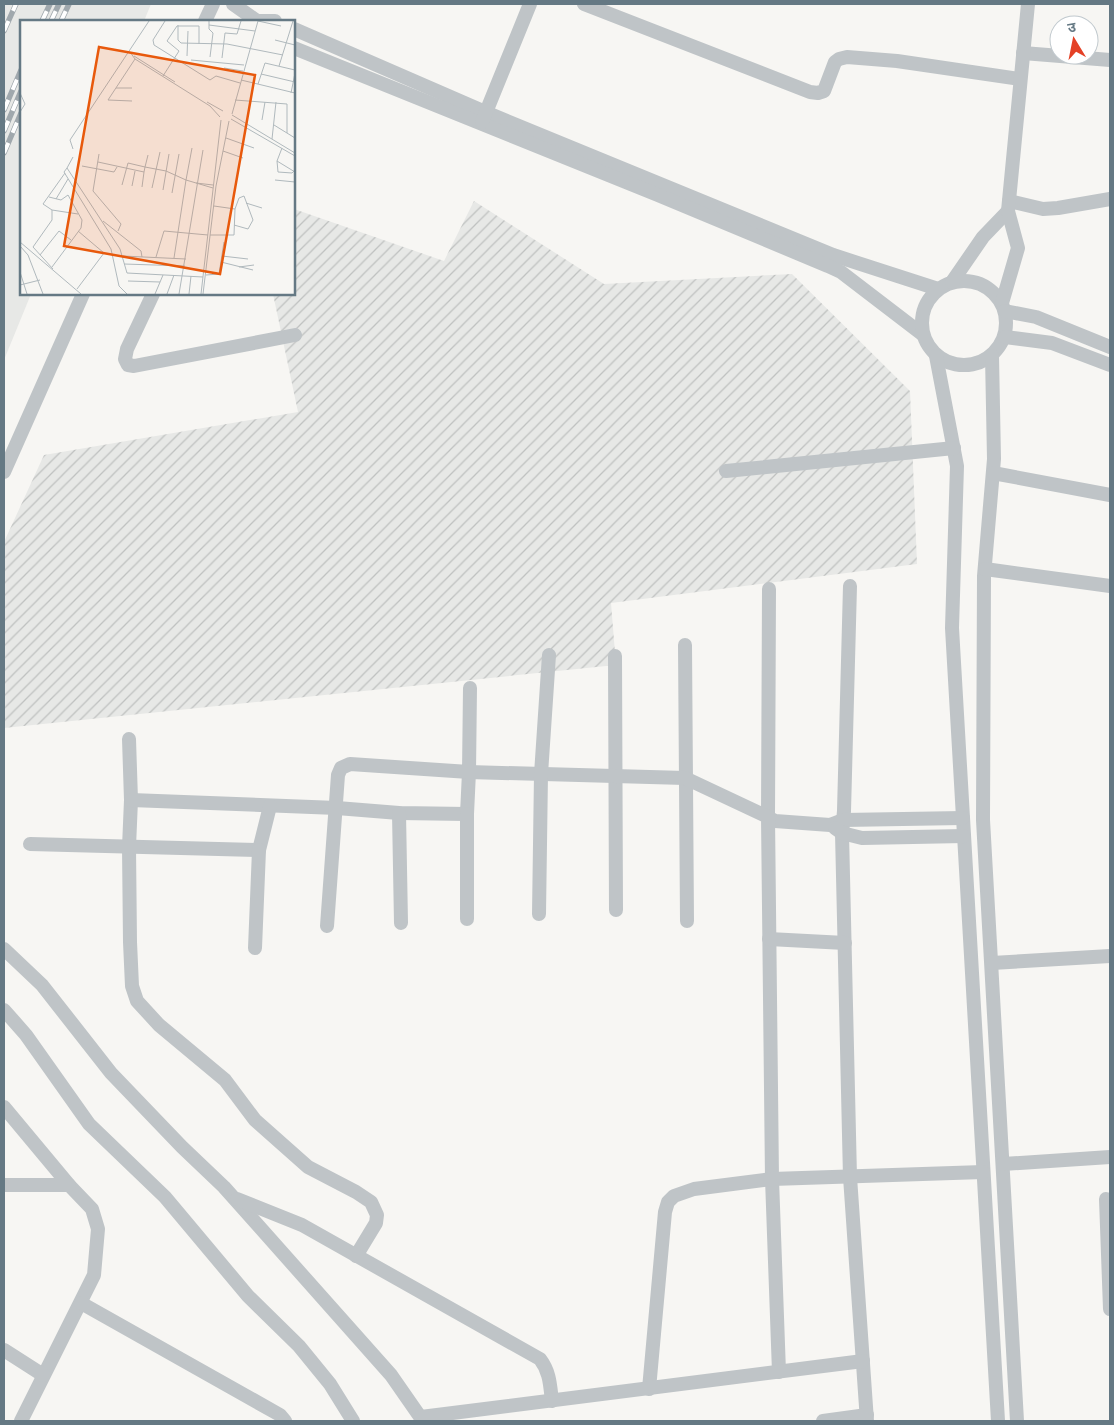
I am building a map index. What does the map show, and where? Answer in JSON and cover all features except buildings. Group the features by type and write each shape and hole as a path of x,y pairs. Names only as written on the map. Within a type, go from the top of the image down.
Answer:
{"street":[{"path":"205,20 213,4"},
{"path":"233,4 256,20"},
{"path":"483,119 530,4"},
{"path":"584,4 810,92 818,93 824,91 835,62 847,57 897,61 1020,79"},
{"path":"936,356 949,364 964,366 979,364 992,356 1000,347 1005,337 1007,324 1004,307 1018,248 1009,206 1028,4"},
{"path":"295,30 483,119 834,269 922,334 936,356 957,466 952,628 998,1421"},
{"path":"295,48 833,255 938,289"},
{"path":"1023,53 1110,60"},
{"path":"1009,206 1043,209 1058,208 1110,199"},
{"path":"952,282 983,237 1009,206"},
{"path":"922,334 921,321 929,298 938,289 952,282 966,281 981,284 993,292 1004,307 1036,317 1110,347"},
{"path":"4,472 83,295"},
{"path":"153,295 127,349 125,359 128,365 134,366 295,335"},
{"path":"1005,337 1052,343 1110,365"},
{"path":"992,356 993,473 985,569 983,820 1017,1421"},
{"path":"726,471 954,448"},
{"path":"993,473 1110,495"},
{"path":"985,569 1110,586"},
{"path":"823,1421 867,1418 850,1178 845,943 838,826 844,811 850,586"},
{"path":"769,589 768,818 772,1179 779,1372"},
{"path":"684,645 687,921"},
{"path":"539,914 541,774 549,655"},
{"path":"615,656 616,910"},
{"path":"467,919 470,688"},
{"path":"129,739 132,986 137,1001 160,1024 224,1080 255,1120 308,1168 356,1192 370,1202 377,1215 376,1223 356,1256"},
{"path":"328,926 338,775 341,768 350,764 469,772 685,778 776,821 838,826 963,818"},
{"path":"131,800 337,808 399,813 467,814"},
{"path":"255,948 259,850 270,806"},
{"path":"399,813 401,924"},
{"path":"838,826 862,838 964,836"},
{"path":"30,844 259,850"},
{"path":"769,939 845,943"},
{"path":"4,949 42,985 110,1073 234,1198 391,1376 422,1419 863,1361"},
{"path":"992,963 1110,956"},
{"path":"4,1010 26,1035 89,1124 165,1197 248,1296 299,1346 330,1384 353,1421"},
{"path":"4,1107 92,1209 98,1229 94,1275 21,1421"},
{"path":"1003,1164 1110,1157"},
{"path":"649,1388 665,1212 668,1202 674,1196 694,1189 772,1179 850,1178 983,1172"},
{"path":"4,1185 69,1184"},
{"path":"234,1198 302,1225 540,1360 549,1376 552,1401"},
{"path":"1106,1199 1110,1309"},
{"path":"81,1303 280,1414 285,1421"},
{"path":"4,1350 43,1375"}],"shaded area":[{"path":"4,4 151,4 144,20 20,20 20,295 31,295 4,360"},
{"path":"474,201 604,284 792,274 910,391 917,564 611,603 616,665 4,728 4,542 44,455 298,412 273,295 295,295 295,209 444,261"}],"railway":[{"path":"4,31 16,4"},
{"path":"42,20 50,4"},
{"path":"51,20 59,4"},
{"path":"61,20 69,4"},
{"path":"4,110 20,72"},
{"path":"4,131 20,93"},
{"path":"4,153 20,115"}]}
